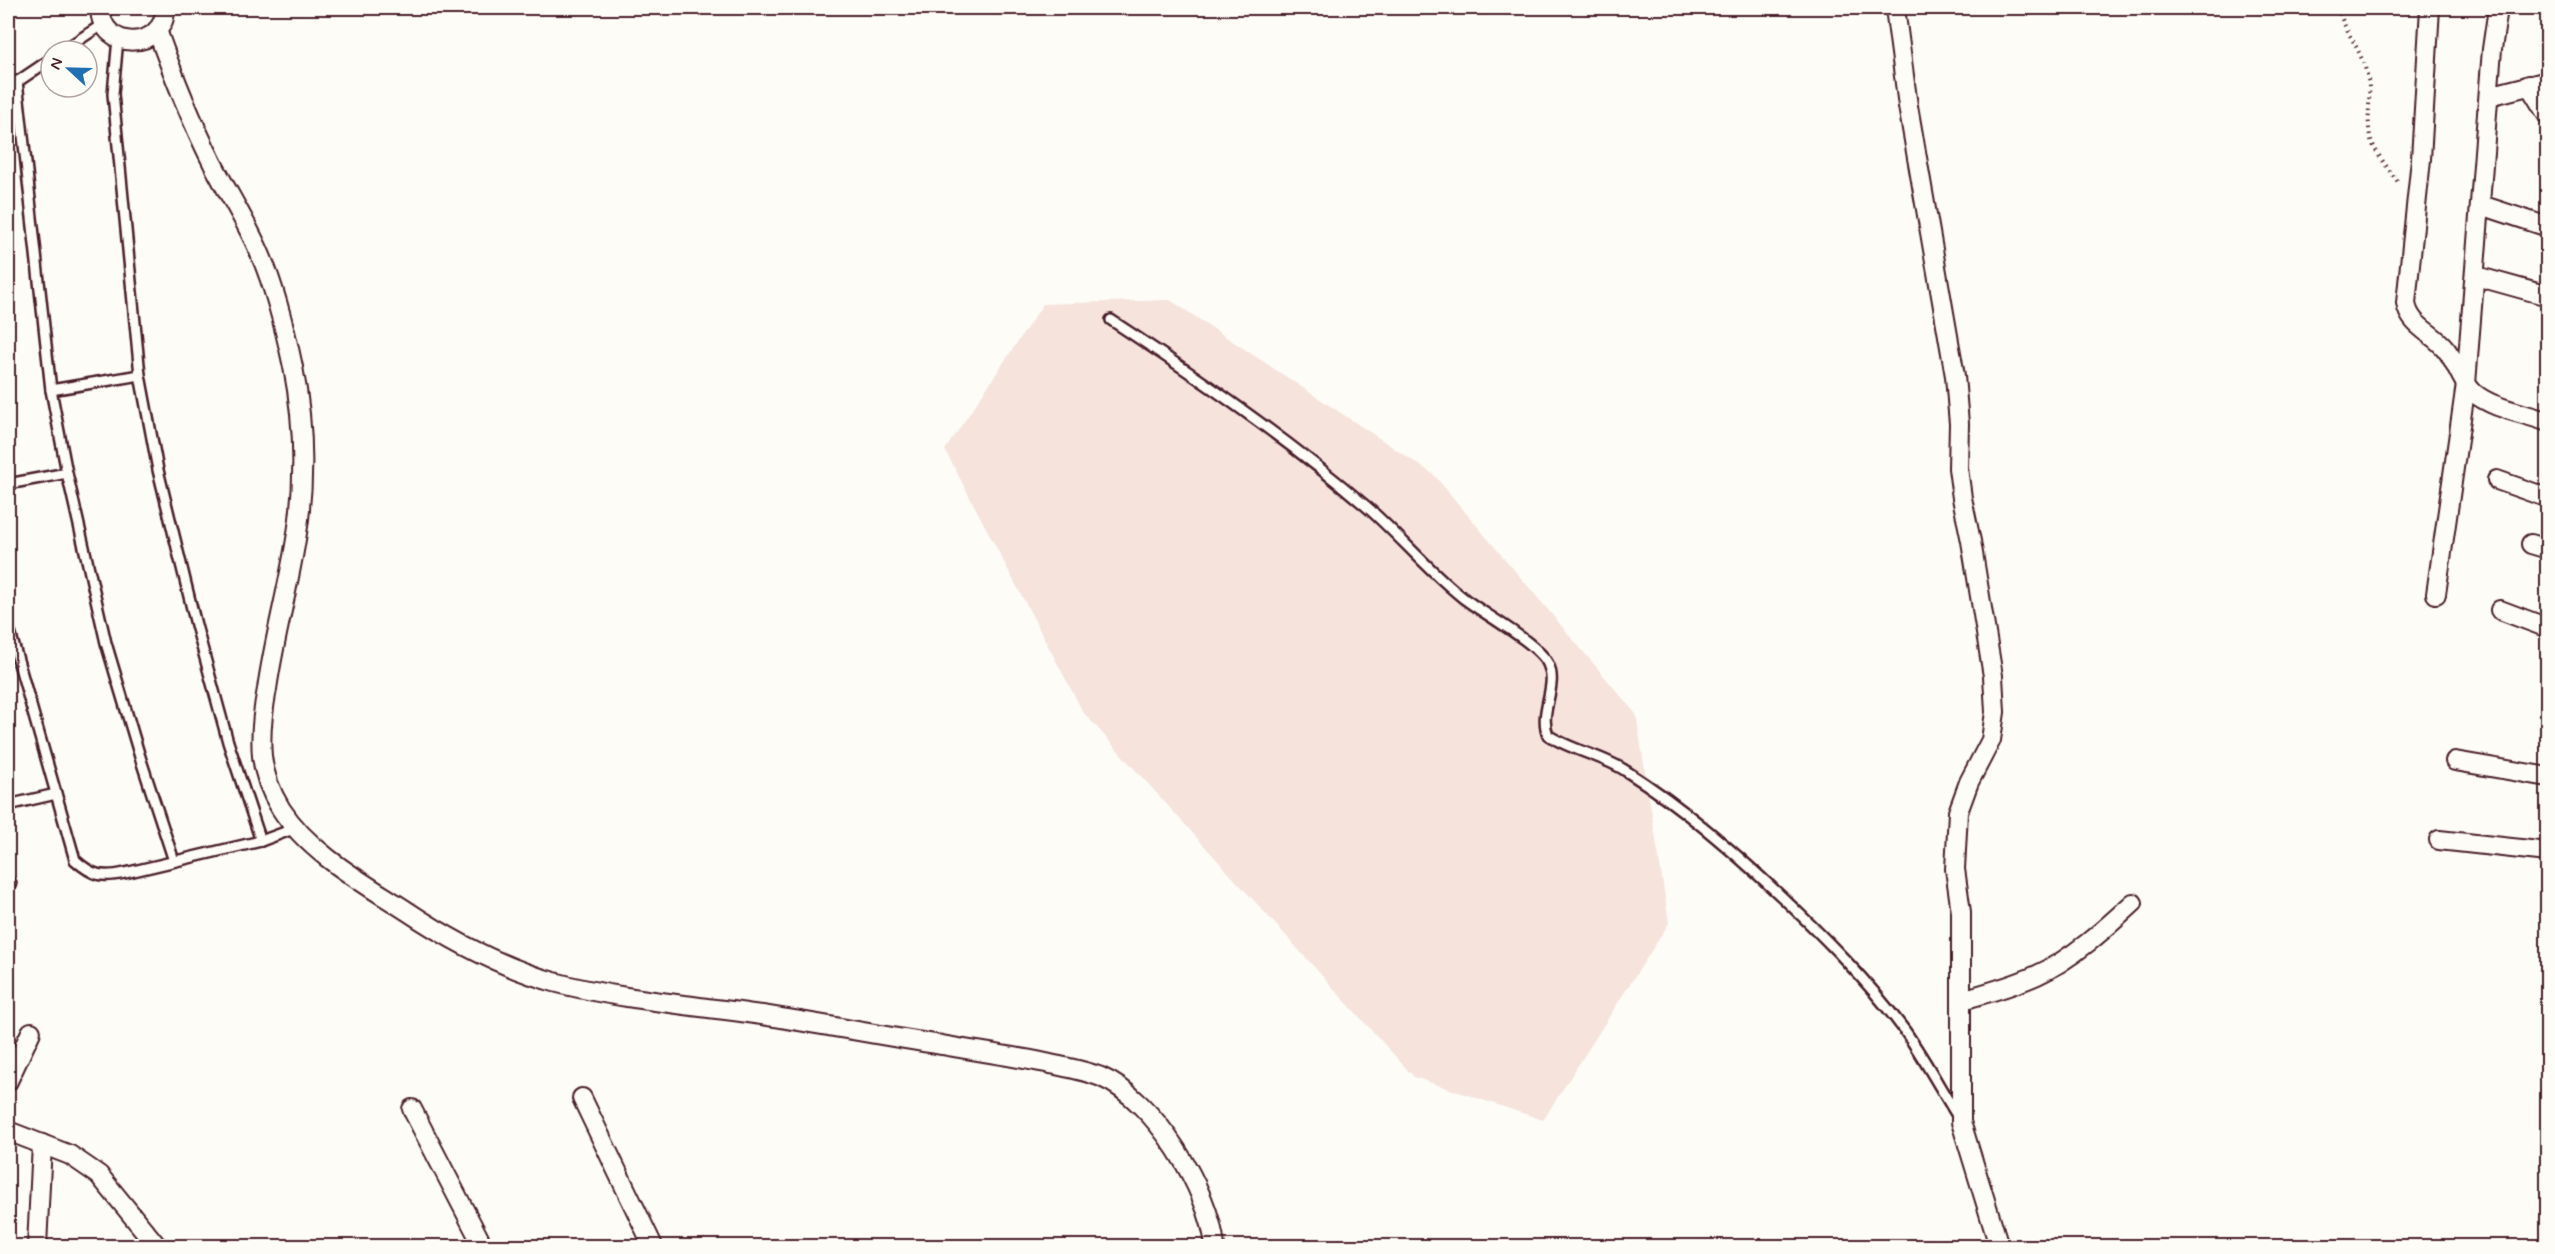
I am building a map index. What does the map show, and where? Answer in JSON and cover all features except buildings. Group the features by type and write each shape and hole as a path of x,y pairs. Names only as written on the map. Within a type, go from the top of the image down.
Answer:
{"street":[{"path":"101,16 118,38 138,41 157,30 162,23 165,8"},
{"path":"1895,8 1908,106 1955,376 1959,424 1958,468 1993,676 1995,712 1991,740 1969,782 1958,812 1955,869 1961,912 1961,1122 1999,1246"},
{"path":"2430,8 2416,209 2406,303 2408,313 2413,321 2448,352 2466,384 2475,394 2490,402 2547,422"},
{"path":"2436,594 2466,384 2498,8"},
{"path":"157,30 175,80 209,155 261,254 279,308 293,369 300,417 302,459 300,514 294,557 271,661 263,710 262,754 269,787 296,828 320,851 421,920 481,954 549,980 638,998 768,1016 1014,1057 1101,1077 1131,1094 1148,1110 1167,1136 1186,1169 1210,1220 1215,1246"},
{"path":"2489,96 2547,81"},
{"path":"2529,85 2547,116"},
{"path":"2481,206 2547,227"},
{"path":"2476,276 2547,296"},
{"path":"2497,480 2547,498"},
{"path":"2500,610 2547,628"},
{"path":"2455,761 2547,777"},
{"path":"2439,840 2547,852"},
{"path":"1962,1000 2039,974 2097,936 2133,903"},
{"path":"8,1081 31,1032"},
{"path":"582,1098 653,1246"},
{"path":"412,1109 483,1246"},
{"path":"8,1131 70,1155 99,1175 157,1246"},
{"path":"38,1246 42,1144"}],"lane":[{"path":"75,39 101,16"},
{"path":"118,38 113,93 140,375 158,470 196,625 228,742 261,841"},
{"path":"8,88 39,67"},
{"path":"17,81 51,390 67,473 106,643 174,861"},
{"path":"1111,320 1201,379 1280,438 1367,507 1461,596 1535,649 1548,663 1551,674 1544,717 1548,735 1558,741 1600,756 1625,770 1684,812 1759,875 1858,973 1905,1032 1961,1122"},
{"path":"51,390 140,375"},
{"path":"8,484 67,473"},
{"path":"8,625 75,860 89,873 107,877 261,841 296,828"},
{"path":"8,805 56,794"}],"path":[{"path":"2338,8 2342,21 2359,51 2367,74 2371,97 2370,135 2374,148 2416,209"}],"shaded area":[{"path":"1170,300 1433,474 1636,714 1669,923 1543,1120 1414,1077 1083,712 945,450 1043,304"}]}
